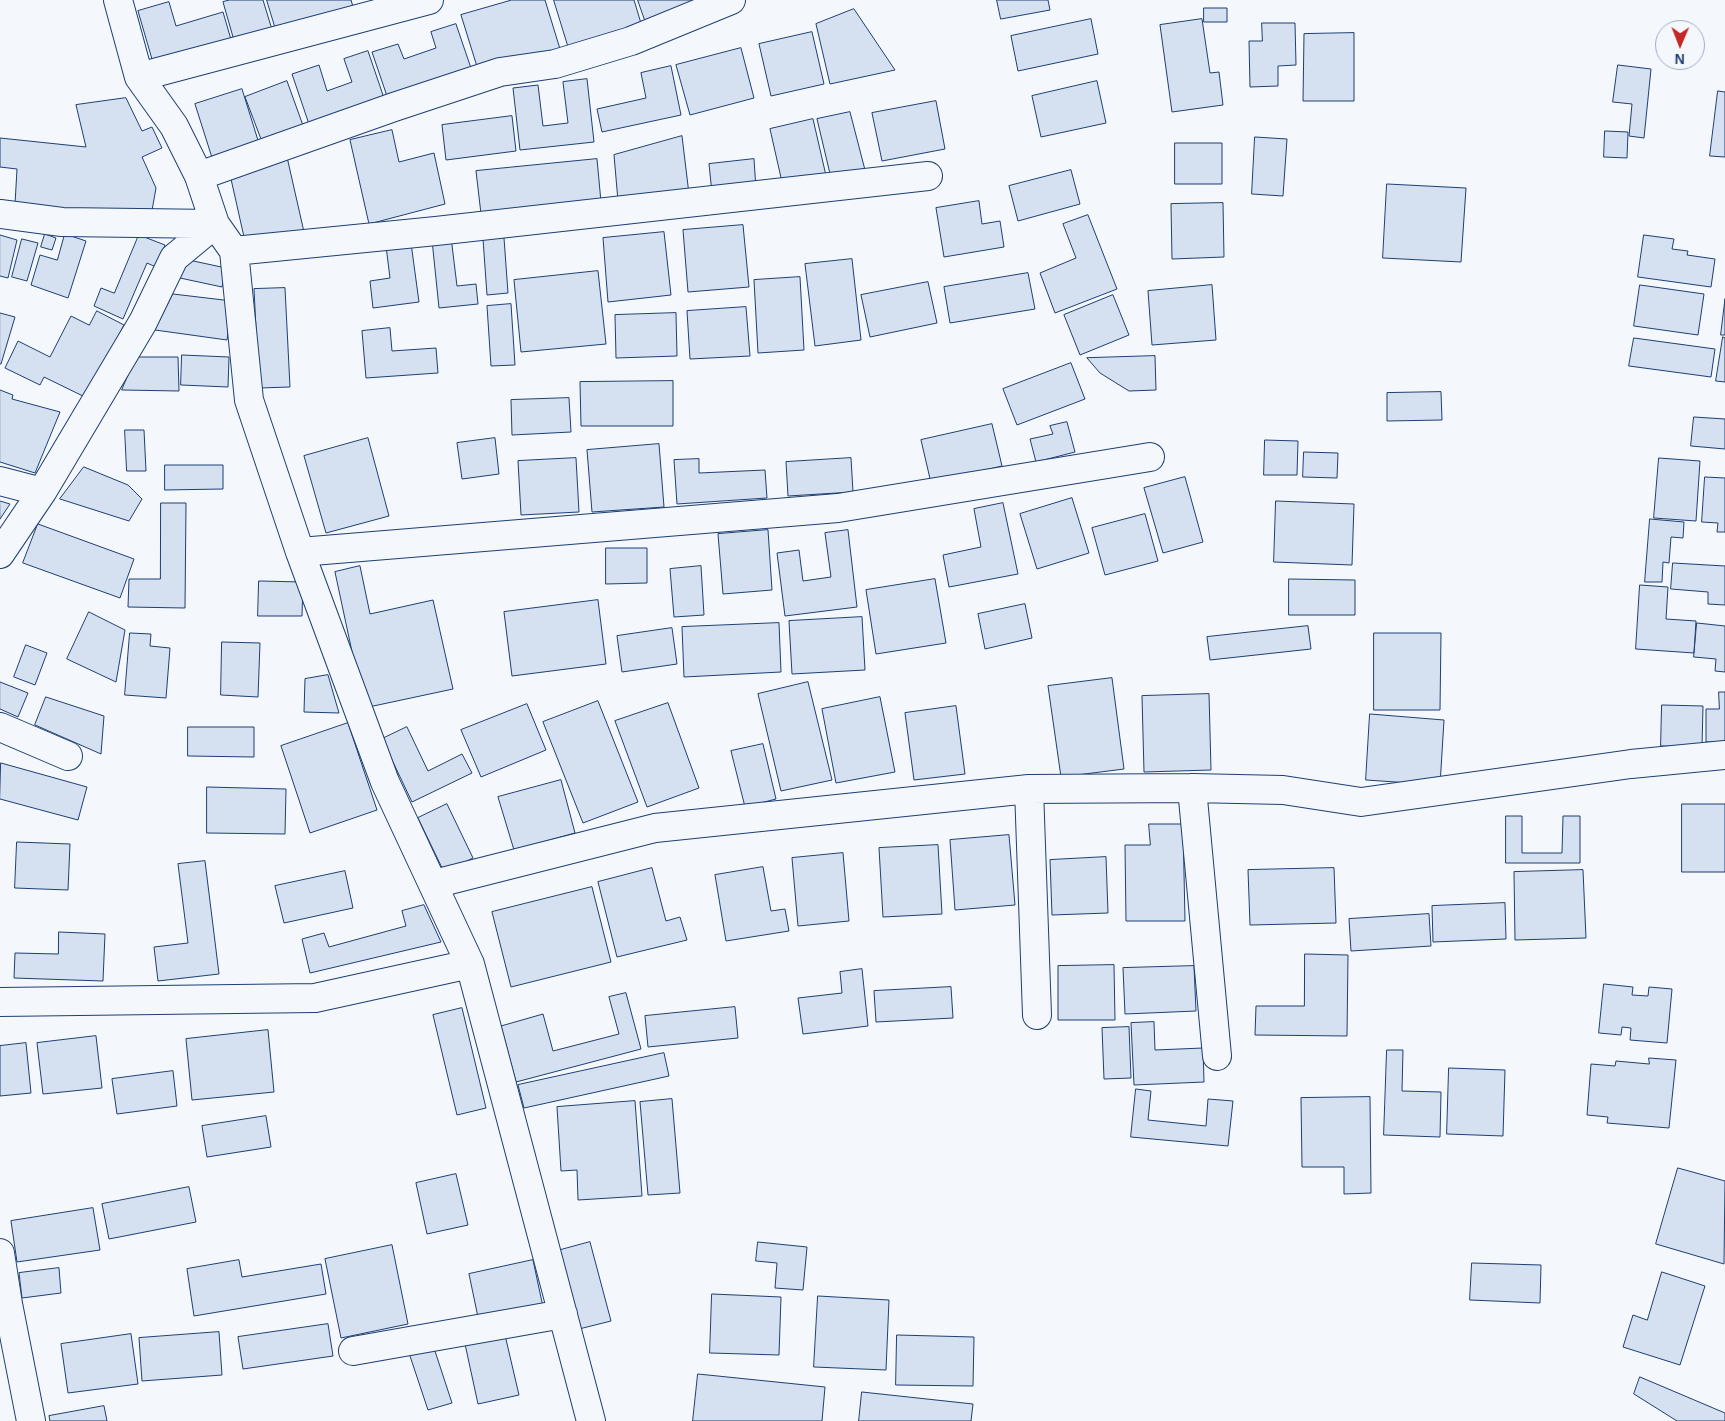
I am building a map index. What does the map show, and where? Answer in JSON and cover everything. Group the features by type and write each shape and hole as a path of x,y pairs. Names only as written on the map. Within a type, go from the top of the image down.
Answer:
{"street":[{"path":"118,0 139,77 174,126 199,176 215,224 234,251 249,400 300,552 385,782 470,964 591,1421"},
{"path":"139,77 429,0"},
{"path":"199,176 394,107 500,72 555,64 631,41 731,0"},
{"path":"234,251 436,231 928,176"},
{"path":"0,214 62,222 215,224"},
{"path":"0,554 42,492 144,322 174,258 215,224"},
{"path":"300,552 838,508 1150,457"},
{"path":"0,481 42,492"},
{"path":"0,727 68,756"},
{"path":"434,884 655,828 1029,789 1192,788 1283,790 1361,802 1631,764 1725,754"},
{"path":"1192,788 1217,1056"},
{"path":"1029,789 1037,1015"},
{"path":"0,1002 315,998 470,964"},
{"path":"0,1253 31,1421"},
{"path":"353,1351 563,1314"}],"building":[{"path":"230,0 263,0 273,33 235,44 223,2"},
{"path":"267,0 351,0 354,10 277,33"},
{"path":"512,0 545,0 560,49 479,73 461,15"},
{"path":"554,0 634,0 643,30 570,52"},
{"path":"638,0 702,0 645,20"},
{"path":"997,0 1048,0 1050,10 1001,19"},
{"path":"169,2 176,26 223,12 232,43 154,66 138,11"},
{"path":"1204,8 1227,8 1227,22 1204,22"},
{"path":"854,9 895,70 830,84 816,24"},
{"path":"1091,19 1098,54 1018,71 1011,36"},
{"path":"1202,19 1210,73 1219,72 1223,105 1172,112 1160,25"},
{"path":"1262,23 1295,23 1296,65 1278,66 1278,86 1250,87 1249,41 1262,41"},
{"path":"456,24 473,74 389,102 372,52 398,44 404,59 436,48 431,32"},
{"path":"812,32 824,84 771,96 759,44"},
{"path":"1354,33 1354,101 1303,101 1304,34"},
{"path":"741,48 754,98 690,115 676,65"},
{"path":"368,51 386,104 311,130 292,74 319,65 327,91 352,82 344,59"},
{"path":"1618,65 1651,69 1644,138 1629,136 1632,104 1613,102"},
{"path":"671,66 681,115 602,132 597,109 646,98 641,73"},
{"path":"587,79 594,142 520,150 513,88 538,85 543,126 568,123 563,82"},
{"path":"287,81 305,131 264,147 245,97"},
{"path":"1097,81 1106,123 1041,137 1032,96"},
{"path":"242,89 261,150 214,164 195,104"},
{"path":"1718,91 1725,92 1725,157 1710,156"},
{"path":"126,98 142,131 152,127 162,148 142,157 156,188 151,216 15,204 17,169 0,167 0,138 86,147 76,105"},
{"path":"936,101 945,149 882,161 872,113"},
{"path":"850,112 865,170 831,178 817,119"},
{"path":"512,116 516,151 446,160 442,125"},
{"path":"813,119 827,180 784,191 770,129"},
{"path":"392,130 399,162 434,153 445,204 369,224 350,140"},
{"path":"1605,131 1628,132 1627,158 1604,157"},
{"path":"682,136 689,194 618,201 614,155"},
{"path":"1255,137 1287,139 1283,196 1252,194"},
{"path":"1175,143 1222,143 1222,184 1175,184"},
{"path":"287,157 304,232 244,237 231,179"},
{"path":"597,159 601,202 481,214 476,171"},
{"path":"754,159 756,189 712,193 709,164"},
{"path":"1071,170 1080,204 1018,221 1009,186"},
{"path":"1387,184 1466,188 1461,262 1383,258"},
{"path":"979,201 982,224 1000,221 1004,247 944,257 936,208"},
{"path":"1223,203 1224,257 1172,259 1171,204"},
{"path":"1088,215 1117,289 1055,313 1040,273 1076,258 1063,224"},
{"path":"743,225 749,287 688,292 683,230"},
{"path":"664,232 671,295 608,302 603,238"},
{"path":"45,234 56,238 52,250 41,247"},
{"path":"65,234 86,241 68,298 31,285 40,255 57,260"},
{"path":"0,235 17,240 8,278 0,276"},
{"path":"139,235 165,245 156,267 147,263 123,319 94,306 101,288 114,293"},
{"path":"1644,235 1674,239 1672,249 1688,251 1687,255 1715,259 1711,287 1638,277"},
{"path":"451,237 457,286 476,284 478,304 439,308 432,240"},
{"path":"504,238 508,293 487,295 483,239"},
{"path":"22,239 38,243 27,281 12,277"},
{"path":"411,243 419,302 373,308 370,281 390,278 386,246"},
{"path":"184,259 226,268 222,287 180,278"},
{"path":"852,259 861,340 815,346 805,264"},
{"path":"598,271 606,344 521,352 514,280"},
{"path":"1028,273 1035,309 950,323 944,287"},
{"path":"800,277 804,350 758,353 754,280"},
{"path":"928,282 937,323 870,337 861,295"},
{"path":"1212,285 1216,340 1152,345 1148,291"},
{"path":"1640,285 1704,294 1698,335 1634,326"},
{"path":"285,288 290,387 259,388 254,289"},
{"path":"173,294 232,301 227,340 155,330"},
{"path":"1113,295 1129,335 1080,355 1064,315"},
{"path":"1725,299 1725,335 1721,335"},
{"path":"511,304 515,365 491,366 487,306"},
{"path":"746,307 750,356 690,359 687,311"},
{"path":"97,311 124,325 87,398 44,377 40,385 5,368 18,341 50,357 71,316 89,325"},
{"path":"0,313 15,317 1,364 0,364"},
{"path":"676,313 677,356 616,358 615,315"},
{"path":"390,328 392,351 436,348 438,373 366,378 362,331"},
{"path":"1723,337 1725,338 1725,382 1716,381"},
{"path":"1634,338 1715,349 1711,377 1629,366"},
{"path":"182,355 229,357 228,387 181,385"},
{"path":"1155,356 1156,390 1129,391 1100,373 1087,358"},
{"path":"136,357 178,357 179,391 122,390"},
{"path":"1071,363 1085,399 1017,425 1003,389"},
{"path":"673,381 673,426 581,426 580,382"},
{"path":"0,390 13,395 12,399 60,412 35,473 0,462"},
{"path":"1441,392 1442,420 1387,421 1387,393"},
{"path":"569,398 571,432 512,435 511,400"},
{"path":"1694,417 1725,419 1725,449 1691,446"},
{"path":"1067,422 1075,452 1036,462 1030,439 1053,434 1050,426"},
{"path":"992,424 1002,466 931,483 921,440"},
{"path":"125,430 144,430 146,471 127,471"},
{"path":"368,438 389,516 326,533 304,456"},
{"path":"495,438 499,474 462,479 457,443"},
{"path":"1265,440 1298,441 1297,475 1264,475"},
{"path":"659,444 664,507 592,512 587,450"},
{"path":"1304,452 1338,453 1337,478 1303,477"},
{"path":"576,458 579,512 521,515 518,461"},
{"path":"851,458 853,492 788,496 786,462"},
{"path":"1659,458 1700,461 1696,521 1654,518"},
{"path":"699,459 699,473 765,470 767,498 677,504 674,460"},
{"path":"165,465 223,465 223,489 165,490"},
{"path":"84,467 128,485 142,499 129,521 60,499"},
{"path":"1185,477 1203,542 1163,553 1144,488"},
{"path":"1705,477 1725,478 1725,532 1717,532 1718,523 1702,522"},
{"path":"1072,498 1089,553 1037,569 1020,514"},
{"path":"0,501 10,504 0,519"},
{"path":"1276,501 1354,504 1352,565 1274,562"},
{"path":"161,503 186,503 185,608 128,607 129,579 160,579"},
{"path":"1003,503 1018,574 949,587 943,555 981,547 974,509"},
{"path":"1145,514 1158,561 1105,575 1092,528"},
{"path":"1650,519 1684,522 1683,538 1671,537 1669,563 1663,562 1662,582 1645,582"},
{"path":"38,524 134,559 120,598 23,563"},
{"path":"768,530 772,590 723,594 718,534"},
{"path":"848,530 857,607 785,616 777,553 799,550 803,581 831,577 825,533"},
{"path":"606,548 647,548 647,583 606,584"},
{"path":"1673,563 1725,566 1725,605 1708,604 1708,592 1671,589"},
{"path":"360,566 370,614 433,600 453,689 364,708 335,572"},
{"path":"701,566 704,615 674,617 670,569"},
{"path":"935,579 946,643 876,654 866,590"},
{"path":"1289,579 1355,580 1355,615 1289,615"},
{"path":"259,581 303,582 302,616 258,616"},
{"path":"1640,585 1668,587 1666,619 1696,621 1694,653 1636,649"},
{"path":"598,600 606,664 512,676 504,612"},
{"path":"1025,604 1032,638 985,649 978,614"},
{"path":"89,612 125,630 116,682 67,659"},
{"path":"862,617 865,670 792,674 789,621"},
{"path":"779,623 781,672 684,677 682,627"},
{"path":"1697,623 1725,626 1725,672 1715,671 1716,659 1694,657"},
{"path":"1308,626 1311,649 1210,660 1207,637"},
{"path":"672,628 677,664 622,672 617,636"},
{"path":"130,633 151,634 150,646 170,648 166,698 125,695"},
{"path":"1374,633 1441,633 1440,710 1374,710"},
{"path":"222,642 260,643 258,697 221,695"},
{"path":"26,645 47,653 35,685 14,677"},
{"path":"328,675 339,713 304,712 305,679"},
{"path":"1112,678 1124,769 1061,777 1048,686"},
{"path":"0,682 28,693 18,717 0,709"},
{"path":"808,682 832,780 781,791 758,694"},
{"path":"1719,692 1725,692 1725,742 1706,742 1706,709 1719,709"},
{"path":"1209,694 1211,770 1144,772 1142,696"},
{"path":"46,697 104,716 101,754 35,725"},
{"path":"880,697 895,772 836,783 822,709"},
{"path":"598,701 638,802 583,823 543,722"},
{"path":"668,703 699,788 647,807 615,721"},
{"path":"527,704 546,750 481,777 461,730"},
{"path":"1662,705 1703,706 1702,747 1661,746"},
{"path":"956,706 965,774 914,780 905,713"},
{"path":"1370,714 1444,720 1440,785 1366,780"},
{"path":"348,723 377,810 310,833 281,746"},
{"path":"188,727 254,727 254,757 188,756"},
{"path":"407,727 428,771 462,754 472,773 412,802 382,739"},
{"path":"763,744 776,799 745,807 731,751"},
{"path":"1,763 87,787 78,820 0,799"},
{"path":"561,780 575,833 514,850 498,797"},
{"path":"207,787 286,789 285,834 207,833"},
{"path":"447,804 473,858 444,872 418,818"},
{"path":"1682,804 1725,804 1725,872 1682,872"},
{"path":"1506,816 1522,816 1522,853 1562,853 1563,816 1580,816 1580,863 1506,863"},
{"path":"1149,824 1183,824 1185,921 1126,921 1125,845 1150,845"},
{"path":"1009,835 1015,905 955,910 950,840"},
{"path":"17,842 70,844 68,890 15,888"},
{"path":"938,845 942,914 883,917 879,848"},
{"path":"843,853 849,921 798,926 792,858"},
{"path":"1106,857 1108,913 1052,915 1050,860"},
{"path":"205,861 219,974 158,981 154,947 188,943 178,864"},
{"path":"763,867 771,911 785,909 789,931 726,941 715,875"},
{"path":"652,868 666,921 680,917 687,940 617,957 598,882"},
{"path":"1334,868 1336,923 1250,925 1248,870"},
{"path":"1583,870 1586,938 1515,940 1514,872"},
{"path":"345,871 353,908 284,923 275,886"},
{"path":"592,887 611,962 511,987 492,912"},
{"path":"1505,903 1506,939 1433,942 1432,906"},
{"path":"424,905 441,942 310,973 302,939 324,933 329,947 406,926 402,911"},
{"path":"1429,914 1431,946 1351,951 1349,919"},
{"path":"59,932 105,934 103,981 14,978 15,953 58,954"},
{"path":"1305,954 1348,955 1347,1036 1255,1035 1256,1006 1304,1006"},
{"path":"1114,965 1115,1020 1058,1020 1058,966"},
{"path":"1194,966 1196,1011 1125,1014 1123,968"},
{"path":"862,969 868,1026 803,1034 798,998 842,993 840,972"},
{"path":"1604,984 1633,987 1632,995 1648,996 1649,987 1672,989 1667,1043 1630,1040 1631,1028 1622,1027 1621,1035 1599,1033"},
{"path":"951,987 953,1018 876,1022 874,991"},
{"path":"626,993 641,1049 516,1082 501,1026 543,1014 553,1051 619,1034 609,997"},
{"path":"735,1007 738,1038 648,1047 645,1016"},
{"path":"462,1008 486,1108 457,1115 433,1015"},
{"path":"1154,1022 1155,1050 1203,1048 1204,1082 1134,1085 1131,1023"},
{"path":"1129,1027 1131,1078 1104,1079 1102,1028"},
{"path":"268,1030 274,1092 192,1100 186,1039"},
{"path":"96,1036 102,1088 43,1094 37,1043"},
{"path":"26,1043 31,1093 0,1096 0,1046"},
{"path":"1387,1050 1403,1050 1402,1091 1441,1092 1440,1137 1384,1135"},
{"path":"664,1053 669,1076 524,1108 518,1085"},
{"path":"1649,1058 1676,1060 1669,1128 1607,1123 1608,1117 1587,1115 1591,1064 1615,1066 1616,1061 1649,1064"},
{"path":"1449,1068 1505,1070 1503,1136 1447,1134"},
{"path":"173,1071 177,1106 117,1114 112,1079"},
{"path":"1136,1089 1151,1091 1148,1120 1206,1126 1208,1099 1233,1101 1228,1146 1131,1137"},
{"path":"1370,1097 1371,1193 1344,1194 1344,1167 1302,1167 1301,1098"},
{"path":"672,1099 680,1193 648,1195 640,1102"},
{"path":"635,1101 642,1196 578,1200 577,1170 561,1171 557,1107"},
{"path":"266,1116 271,1147 207,1157 202,1126"},
{"path":"1678,1168 1725,1181 1724,1264 1656,1244"},
{"path":"456,1174 468,1225 427,1234 416,1183"},
{"path":"189,1187 196,1222 109,1239 102,1204"},
{"path":"93,1208 100,1250 17,1262 11,1221"},
{"path":"590,1242 611,1321 579,1329 557,1251"},
{"path":"758,1242 807,1247 803,1290 775,1288 777,1263 756,1261"},
{"path":"392,1245 408,1324 341,1338 325,1259"},
{"path":"239,1260 242,1277 321,1264 326,1294 194,1316 187,1269"},
{"path":"533,1260 543,1307 479,1322 469,1274"},
{"path":"1472,1263 1541,1265 1540,1303 1470,1300"},
{"path":"59,1268 61,1293 22,1298 19,1273"},
{"path":"1662,1272 1705,1286 1680,1365 1623,1347 1633,1315 1647,1320"},
{"path":"712,1294 781,1297 779,1355 710,1353"},
{"path":"818,1296 889,1300 886,1370 814,1367"},
{"path":"328,1324 333,1356 243,1369 238,1337"},
{"path":"219,1332 222,1375 142,1381 139,1338"},
{"path":"131,1334 138,1384 68,1393 61,1344"},
{"path":"505,1335 519,1395 478,1404 465,1344"},
{"path":"897,1335 974,1337 973,1386 896,1385"},
{"path":"433,1345 452,1403 428,1410 409,1353"},
{"path":"698,1374 825,1387 822,1421 693,1421"},
{"path":"1640,1377 1725,1413 1725,1421 1677,1421 1634,1394"},
{"path":"862,1392 973,1404 971,1421 859,1421"},
{"path":"104,1406 107,1421 50,1421 49,1416"}]}
